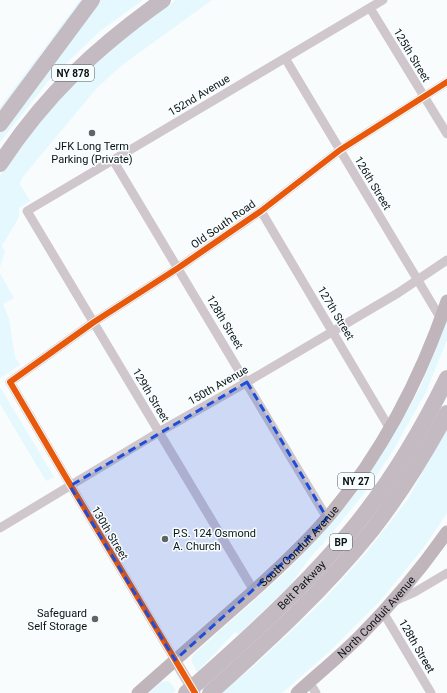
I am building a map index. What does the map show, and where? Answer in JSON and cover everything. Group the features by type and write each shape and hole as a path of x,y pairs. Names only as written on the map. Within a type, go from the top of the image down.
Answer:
{"highway":[{"path":"0,124 92,0"},
{"name":"NY 878","path":"0,164 34,117 81,66 121,31 163,0"},
{"name":"Belt Parkway","path":"187,687 236,648 291,596 349,534 395,472 447,378"},
{"name":"Belt Parkway","path":"210,693 259,649 306,603 360,544 400,491 427,450 447,413"}],"main road":[{"name":"South Conduit Avenue","path":"138,693 290,558 327,518 355,482 390,428 420,371 447,301"},
{"name":"North Conduit Avenue","path":"297,693 312,687 387,608 422,567 447,532"}],"street":[{"name":"152nd Avenue","path":"27,211 384,0"},
{"name":"125th Street","path":"370,8 447,134"},
{"name":"126th Street","path":"285,58 441,319"},
{"name":"Old South Road","path":"10,382 94,322 178,268 261,211 340,150 447,82"},
{"name":"128th Street","path":"112,160 247,382 327,518"},
{"name":"129th Street","path":"27,211 254,591"},
{"name":"127th Street","path":"261,211 390,428"},
{"name":"150th Avenue","path":"0,528 159,432 333,331 398,292 447,260"},
{"name":"130th Street","path":"10,382 70,486 175,660 187,687 195,693"},
{"path":"387,608 447,573"},
{"name":"128th Street","path":"387,608 430,693"}],"highlighted area":[{"path":"247,382 327,518 294,553 175,660 70,486"}],"shaded area":[{"path":"80,0 86,0 0,114 0,107"},
{"path":"95,0 143,0 99,32 50,79 0,142 0,128"},
{"path":"176,0 212,0 121,66 97,88 22,178 20,184 30,201 19,208 19,217 2,246 5,252 0,267 0,176 23,141 71,85 111,48"},
{"path":"0,273 14,298 3,304 9,319 15,357 20,365 0,378"},
{"path":"447,318 447,340 426,392 391,454 365,492 308,560 290,585 239,634 235,632 197,672 191,660 193,655 288,570 359,489 383,452 419,390 439,342"},
{"path":"0,387 54,477 46,481 0,404"},
{"path":"447,427 447,513 424,547 380,601 330,651 282,693 220,693 253,667 321,603 366,553 408,499"},
{"path":"168,681 176,691 173,693 149,693 161,682"}],"cycle path":[{"path":"195,693 10,382 94,322 178,268 261,211 340,150 447,82"}],"place":[{"name":"JFK Long Term Parking (Private)","path":"92,133"},
{"name":"P.S. 124 Osmond A. Church","path":"165,539"},
{"name":"Safeguard Self Storage","path":"95,619"}]}
